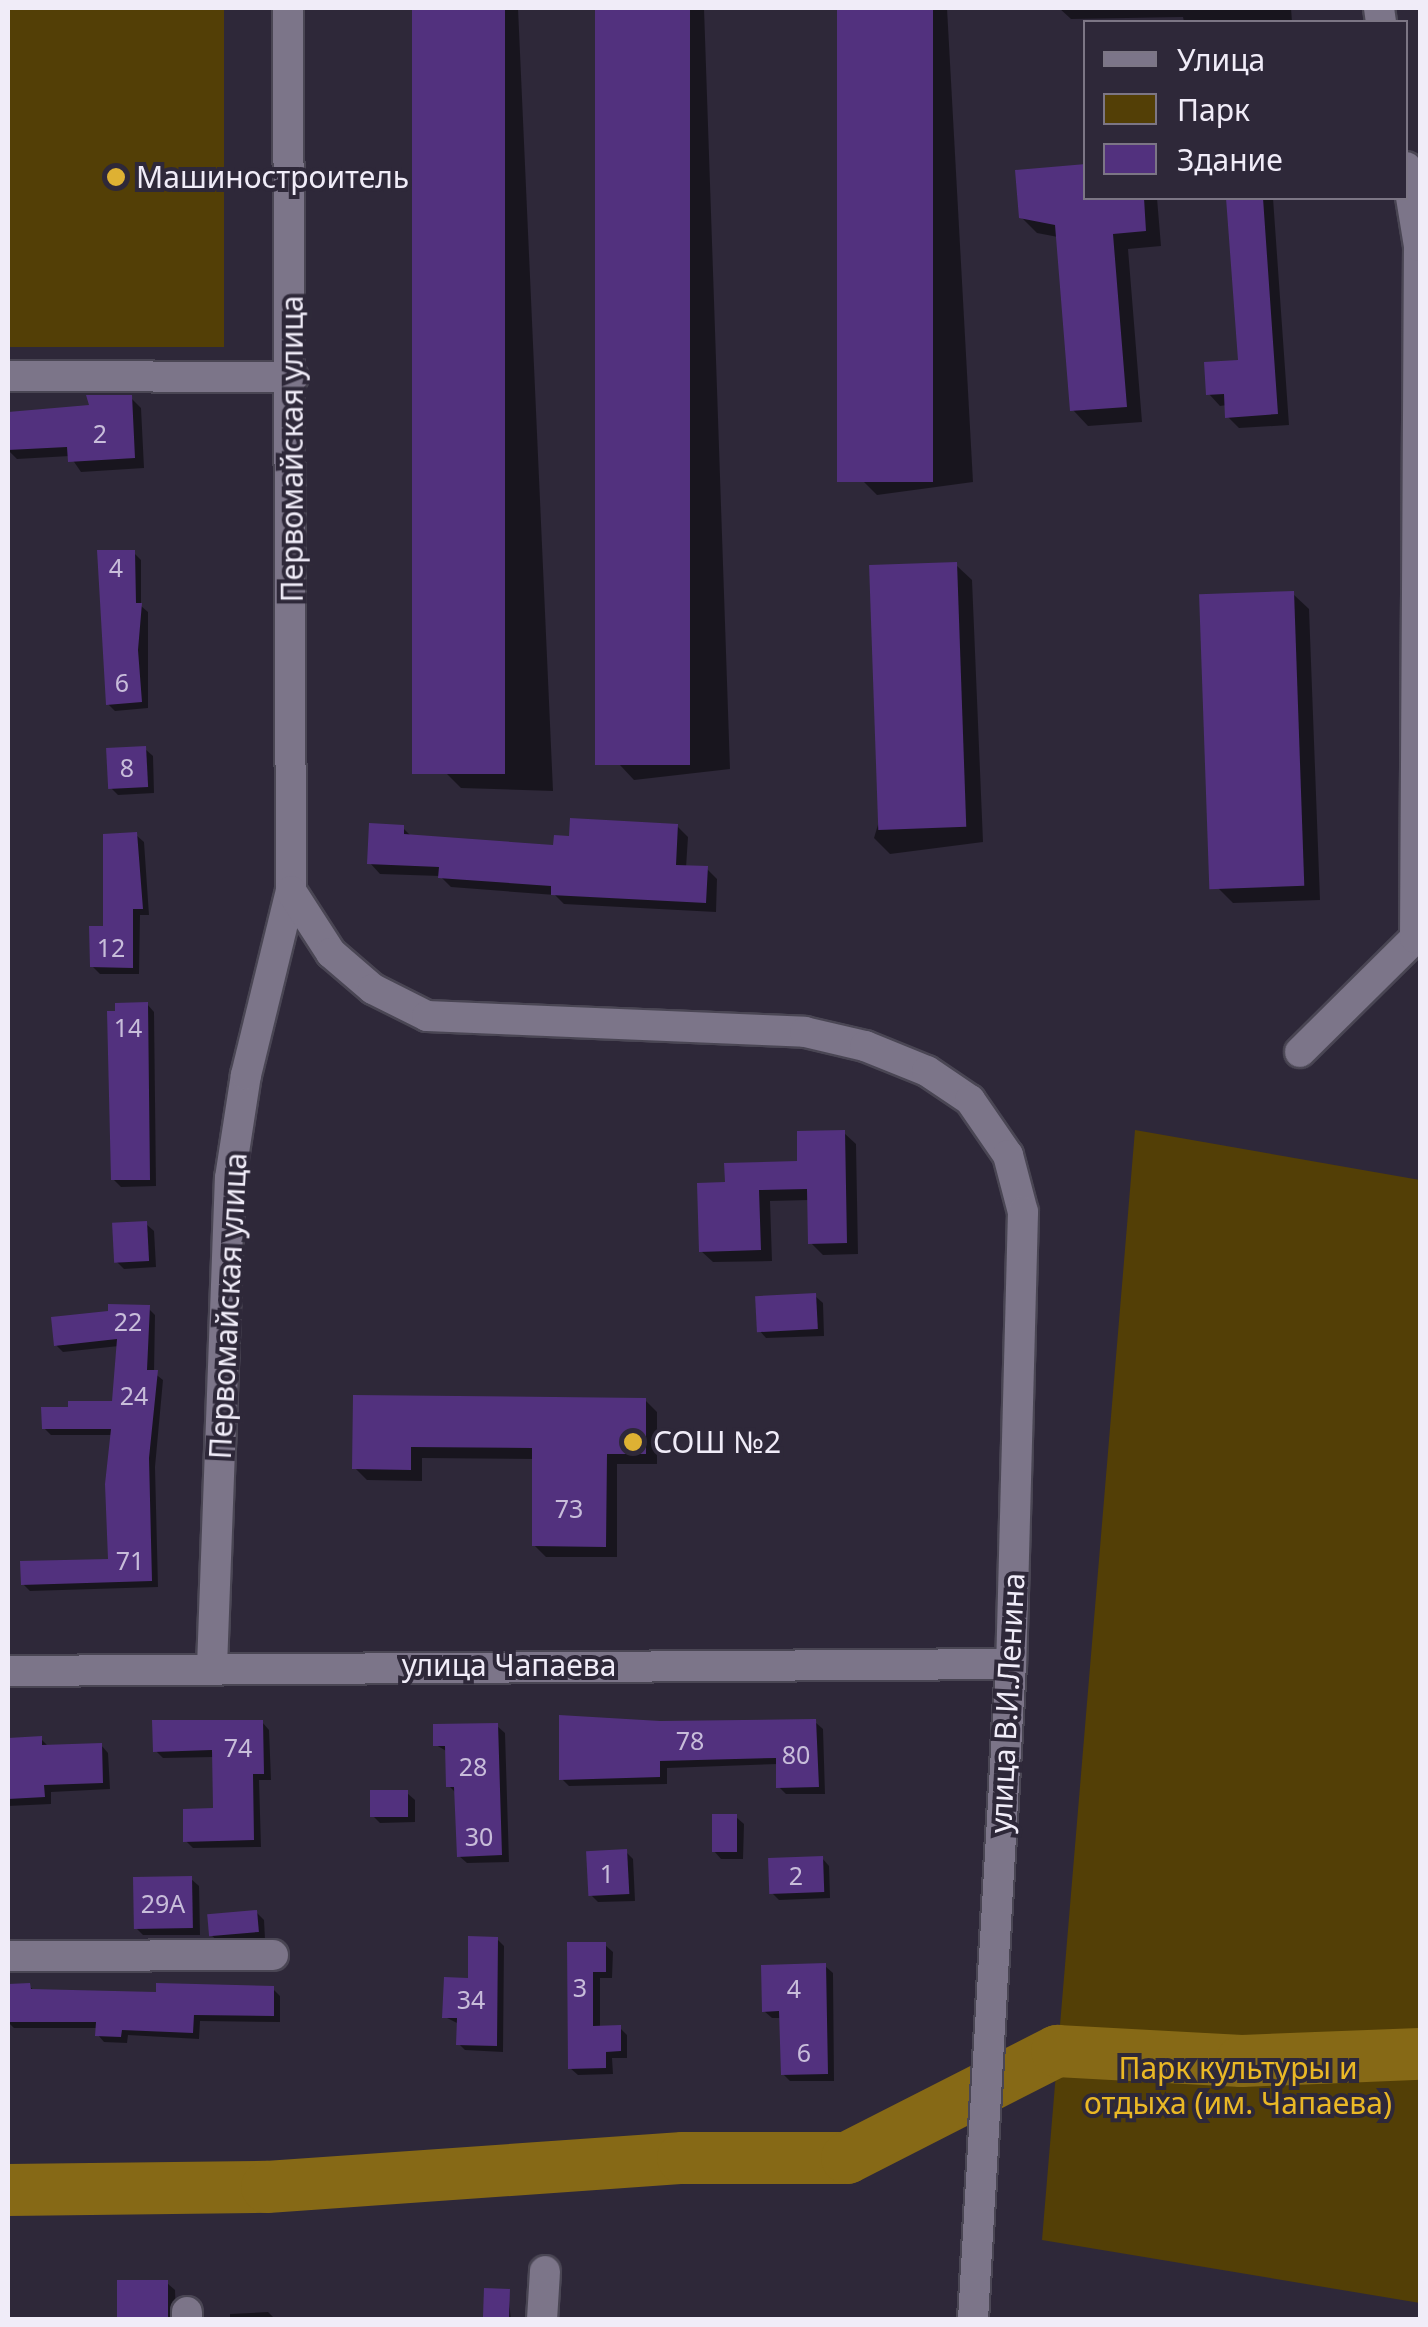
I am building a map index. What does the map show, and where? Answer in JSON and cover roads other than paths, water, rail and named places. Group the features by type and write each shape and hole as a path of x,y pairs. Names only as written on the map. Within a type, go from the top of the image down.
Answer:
{"street":[{"name":"Первомайская улица","path":"212,1667 230,1178 246,1075 291,890 288,8"},
{"path":"1300,1052 1414,938 1419,246 1408,178"},
{"path":"8,376 292,377"},
{"name":"улица В.И.Ленина","path":"291,890 331,953 373,988 428,1016 805,1032 866,1046 927,1071 970,1100 1008,1155 1023,1212 1010,1664 973,2320"},
{"name":"улица Чапаева","path":"8,1671 1010,1664"},
{"path":"8,1956 272,1955"},
{"path":"542,2320 545,2270"}],"waterway":[{"path":"8,2190 267,2187 683,2158 847,2158 1057,2051 1242,2061 1420,2054"}],"place":[{"name":"Машиностроитель","path":"116,177"},
{"name":"СОШ №2","path":"633,1442"}],"park label":[{"name":"Парк культуры и отдыха (им. Чапаева)","path":"1238,2085"}]}
